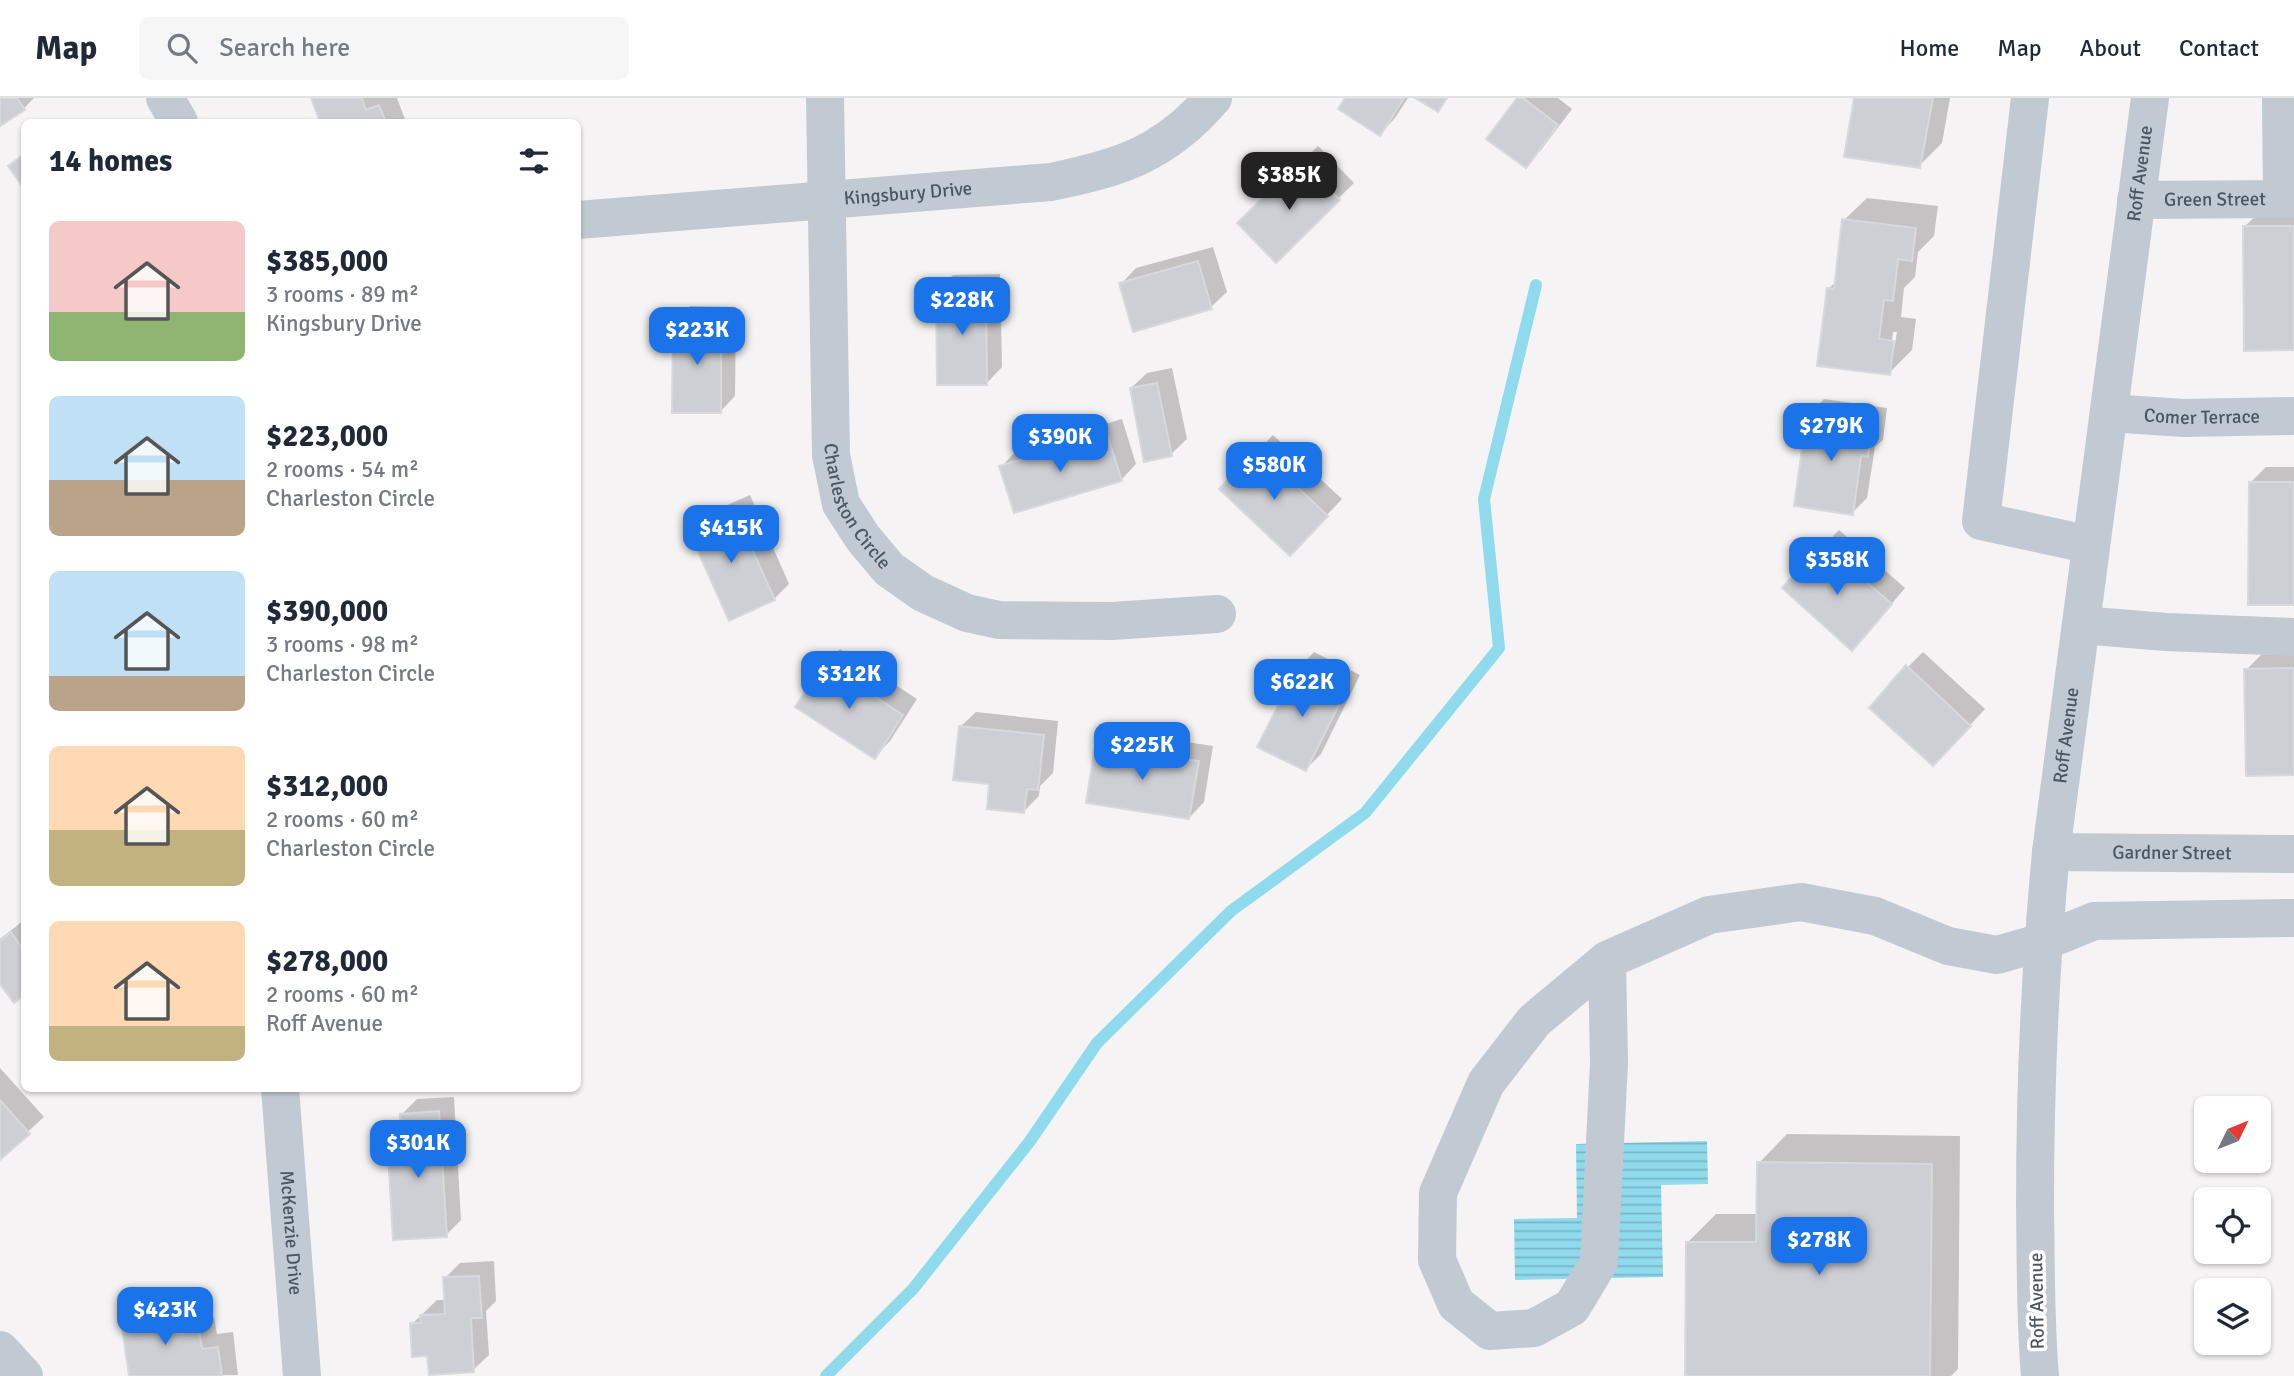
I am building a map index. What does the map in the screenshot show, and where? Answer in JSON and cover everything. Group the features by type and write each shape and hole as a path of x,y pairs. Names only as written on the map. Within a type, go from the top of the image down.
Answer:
{"street":[{"path":"165,98 176,119"},
{"name":"Charleston Circle","path":"825,98 829,201 831,455 841,504 863,538 889,569 923,593 967,613 999,620 1112,621 1217,614"},
{"name":"Kingsbury Drive","path":"581,220 1051,183 1101,172 1147,153 1178,134 1213,98"},
{"path":"2029,98 1981,521 2091,545"},
{"name":"Roff Avenue","path":"2040,1376 2036,1330 2035,1150 2043,942 2051,852 2150,98"},
{"path":"2281,98 2288,199"},
{"name":"Green Street","path":"2137,200 2288,199"},
{"name":"Comer Terrace","path":"2109,413 2184,418 2294,416"},
{"path":"2081,625 2166,632 2294,637"},
{"name":"Gardner Street","path":"2051,852 2294,854"},
{"path":"1607,960 1609,1063 1599,1262 1573,1307 1534,1328 1490,1331 1455,1304 1437,1260 1438,1193 1486,1083 1534,1020 1607,960 1709,915 1801,902 1875,916 1948,946 1997,955 2043,942 2094,921 2294,918"},
{"name":"McKenzie Drive","path":"280,1092 302,1376"},
{"path":"0,1350 24,1376"}],"water":[{"path":"1707,1141 1708,1184 1661,1185 1663,1277 1515,1280 1514,1219 1577,1218 1576,1144"}],"building":[{"path":"0,98 17,98 25,110 0,126"},
{"path":"311,98 362,98 366,110 379,105 385,119 319,119"},
{"path":"1345,98 1404,98 1380,136 1338,109"},
{"path":"1415,98 1447,98 1438,112"},
{"path":"1517,98 1523,98 1558,125 1526,168 1486,139"},
{"path":"1854,98 1933,98 1920,168 1844,157"},
{"path":"21,156 21,185 8,166"},
{"path":"1302,160 1340,200 1276,263 1237,223"},
{"path":"1842,219 1916,228 1912,261 1898,259 1893,301 1884,300 1879,339 1894,341 1890,375 1817,366 1827,288 1834,289"},
{"path":"2243,226 2294,226 2294,350 2244,351"},
{"path":"1198,261 1212,309 1133,332 1119,283"},
{"path":"986,288 987,385 937,385 936,289"},
{"path":"673,321 721,322 721,413 672,413"},
{"path":"1157,383 1172,456 1144,462 1130,388"},
{"path":"1807,413 1873,423 1868,457 1861,456 1853,515 1794,506"},
{"path":"1107,434 1122,481 1014,513 999,466"},
{"path":"1257,449 1328,516 1290,556 1219,489"},
{"path":"2249,482 2294,482 2294,605 2248,605"},
{"path":"734,509 775,600 729,621 688,529"},
{"path":"1822,544 1892,604 1852,651 1782,588"},
{"path":"824,663 903,715 875,759 795,707"},
{"path":"1906,665 1971,726 1933,766 1869,708"},
{"path":"1298,666 1346,691 1306,771 1257,747"},
{"path":"2294,668 2294,775 2246,776 2244,669"},
{"path":"959,726 1044,735 1038,790 1027,789 1024,813 987,809 989,784 953,780"},
{"path":"1095,746 1199,761 1189,819 1086,803"},
{"path":"11,932 21,947 21,997 14,1003 0,984 0,941"},
{"path":"0,1100 30,1134 0,1160"},
{"path":"439,1111 447,1237 393,1240 388,1154 402,1153 400,1114"},
{"path":"1757,1162 1932,1164 1930,1376 1685,1376 1686,1242 1756,1242"},
{"path":"479,1276 482,1318 471,1318 474,1372 429,1375 427,1356 412,1357 410,1323 421,1323 420,1315 445,1314 443,1277"},
{"path":"174,1306 177,1334 199,1331 202,1349 218,1347 222,1376 129,1376 120,1314"}],"waterway":[{"path":"826,1376 913,1289 1030,1141 1097,1043 1231,911 1365,813 1499,648 1484,499 1536,285"}]}
